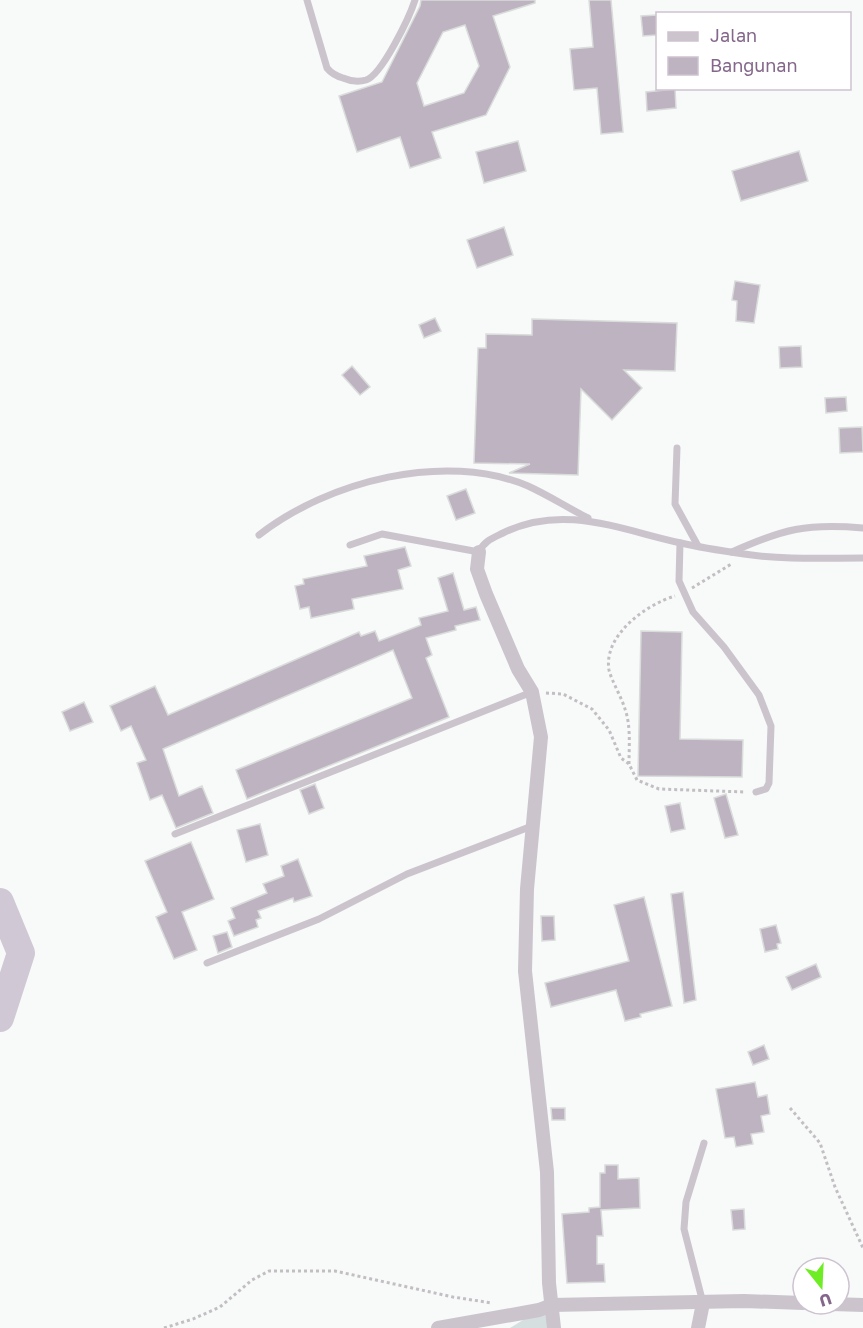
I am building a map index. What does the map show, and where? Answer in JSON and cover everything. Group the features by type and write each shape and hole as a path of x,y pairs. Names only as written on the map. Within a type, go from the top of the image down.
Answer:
{"street":[{"path":"479,552 477,569 518,669 532,692 541,737 532,826 525,971 547,1172 549,1283 554,1328"},
{"path":"438,1328 552,1305 616,1302 791,1303"},
{"path":"698,1328 703,1304"}],"lane":[{"path":"307,0 330,73 356,81 366,80 380,69 415,0"},
{"path":"677,448 675,504 698,546"},
{"path":"259,535 272,525 314,503 352,487 397,474 452,472 498,477 527,486 590,520 680,543 732,552 792,558 863,558"},
{"path":"350,545 382,534 479,552 482,544 512,529 535,522 590,520"},
{"path":"732,552 761,539 813,525 863,528"},
{"path":"680,543 679,581 693,612 724,647 759,695 771,726 769,783 766,789 756,792"},
{"path":"175,834 532,692"},
{"path":"207,963 319,919 407,874 532,826"},
{"path":"703,1304 684,1229 686,1202 704,1143"}],"path":[{"path":"747,554 685,593 644,609 626,626 610,654 609,670 626,712 629,764 637,780 659,789 756,792"},
{"path":"532,692 563,694 592,710 609,730 621,758 629,764"},
{"path":"790,1108 820,1143 835,1187 863,1248"},
{"path":"164,1328 220,1307 252,1280 269,1271 335,1270 453,1297 496,1303"}],"shaded area":[{"path":"550,1310 551,1328 510,1328 536,1312"}],"building":[{"path":"421,0 535,0 535,3 493,16 510,67 486,115 432,132 441,158 410,168 400,137 357,152 339,96 382,82","holes":["465,25 479,66 464,93 424,106 417,83 443,32"]},
{"path":"589,0 611,0 623,132 601,134 597,88 574,90 570,49 593,47"},
{"path":"656,15 656,35 643,36 641,16"},
{"path":"675,90 676,108 647,111 646,92"},
{"path":"518,141 526,171 484,183 476,152"},
{"path":"799,151 808,181 741,201 732,171"},
{"path":"504,227 513,255 477,268 467,240"},
{"path":"735,281 760,285 754,323 736,321 737,301 732,300"},
{"path":"435,318 441,331 424,338 419,325"},
{"path":"532,319 677,323 675,371 624,370 642,388 612,420 581,389 578,475 509,473 530,464 474,463 478,348 486,348 486,334 532,335"},
{"path":"801,346 802,367 780,368 779,347"},
{"path":"352,366 370,387 360,395 342,375"},
{"path":"846,397 847,411 826,413 825,398"},
{"path":"862,427 863,452 840,453 839,428"},
{"path":"466,489 475,513 456,520 447,496"},
{"path":"405,547 411,566 398,570 403,589 352,599 354,609 311,618 309,607 300,609 295,586 304,584 303,579 367,566 364,556"},
{"path":"453,573 464,610 476,607 480,620 455,626 456,630 426,638 432,655 426,658 449,717 247,799 236,770 412,698 393,650 163,749 179,796 202,786 213,813 176,828 162,795 150,800 137,763 146,760 131,726 121,731 110,706 155,686 168,715 359,632 361,636 375,631 379,641 421,625 419,618 448,611 438,578"},
{"path":"641,631 682,632 680,739 743,740 742,777 638,776"},
{"path":"84,702 93,722 70,731 62,712"},
{"path":"315,784 324,808 309,814 300,790"},
{"path":"726,794 738,835 725,838 714,798"},
{"path":"680,803 685,829 671,832 665,806"},
{"path":"260,824 268,855 246,862 237,830"},
{"path":"191,842 214,899 182,912 197,950 174,959 156,917 167,912 145,861"},
{"path":"298,859 312,896 294,902 293,898 258,911 261,918 256,920 258,927 234,936 228,921 235,918 231,908 267,893 263,884 284,876 281,866"},
{"path":"683,892 696,1000 684,1003 671,894"},
{"path":"644,897 672,1006 640,1014 641,1017 625,1021 616,990 551,1007 545,983 629,961 614,905"},
{"path":"541,916 554,916 555,940 542,941"},
{"path":"776,925 781,943 777,944 778,949 765,952 760,929"},
{"path":"227,932 232,947 218,953 213,936"},
{"path":"816,964 821,977 792,990 786,977"},
{"path":"764,1045 769,1059 753,1065 748,1052"},
{"path":"755,1082 758,1097 767,1095 770,1114 761,1116 764,1132 751,1134 753,1144 736,1147 734,1137 725,1138 716,1089"},
{"path":"551,1108 565,1108 565,1120 552,1120"},
{"path":"605,1165 618,1165 618,1179 639,1178 640,1208 601,1210 603,1236 597,1236 597,1264 604,1264 605,1282 567,1283 562,1214 589,1212 589,1208 600,1207 600,1173 605,1173"},
{"path":"744,1209 745,1229 733,1230 731,1210"}],"waterway":[{"path":"0,902 21,953 0,1018"}]}
